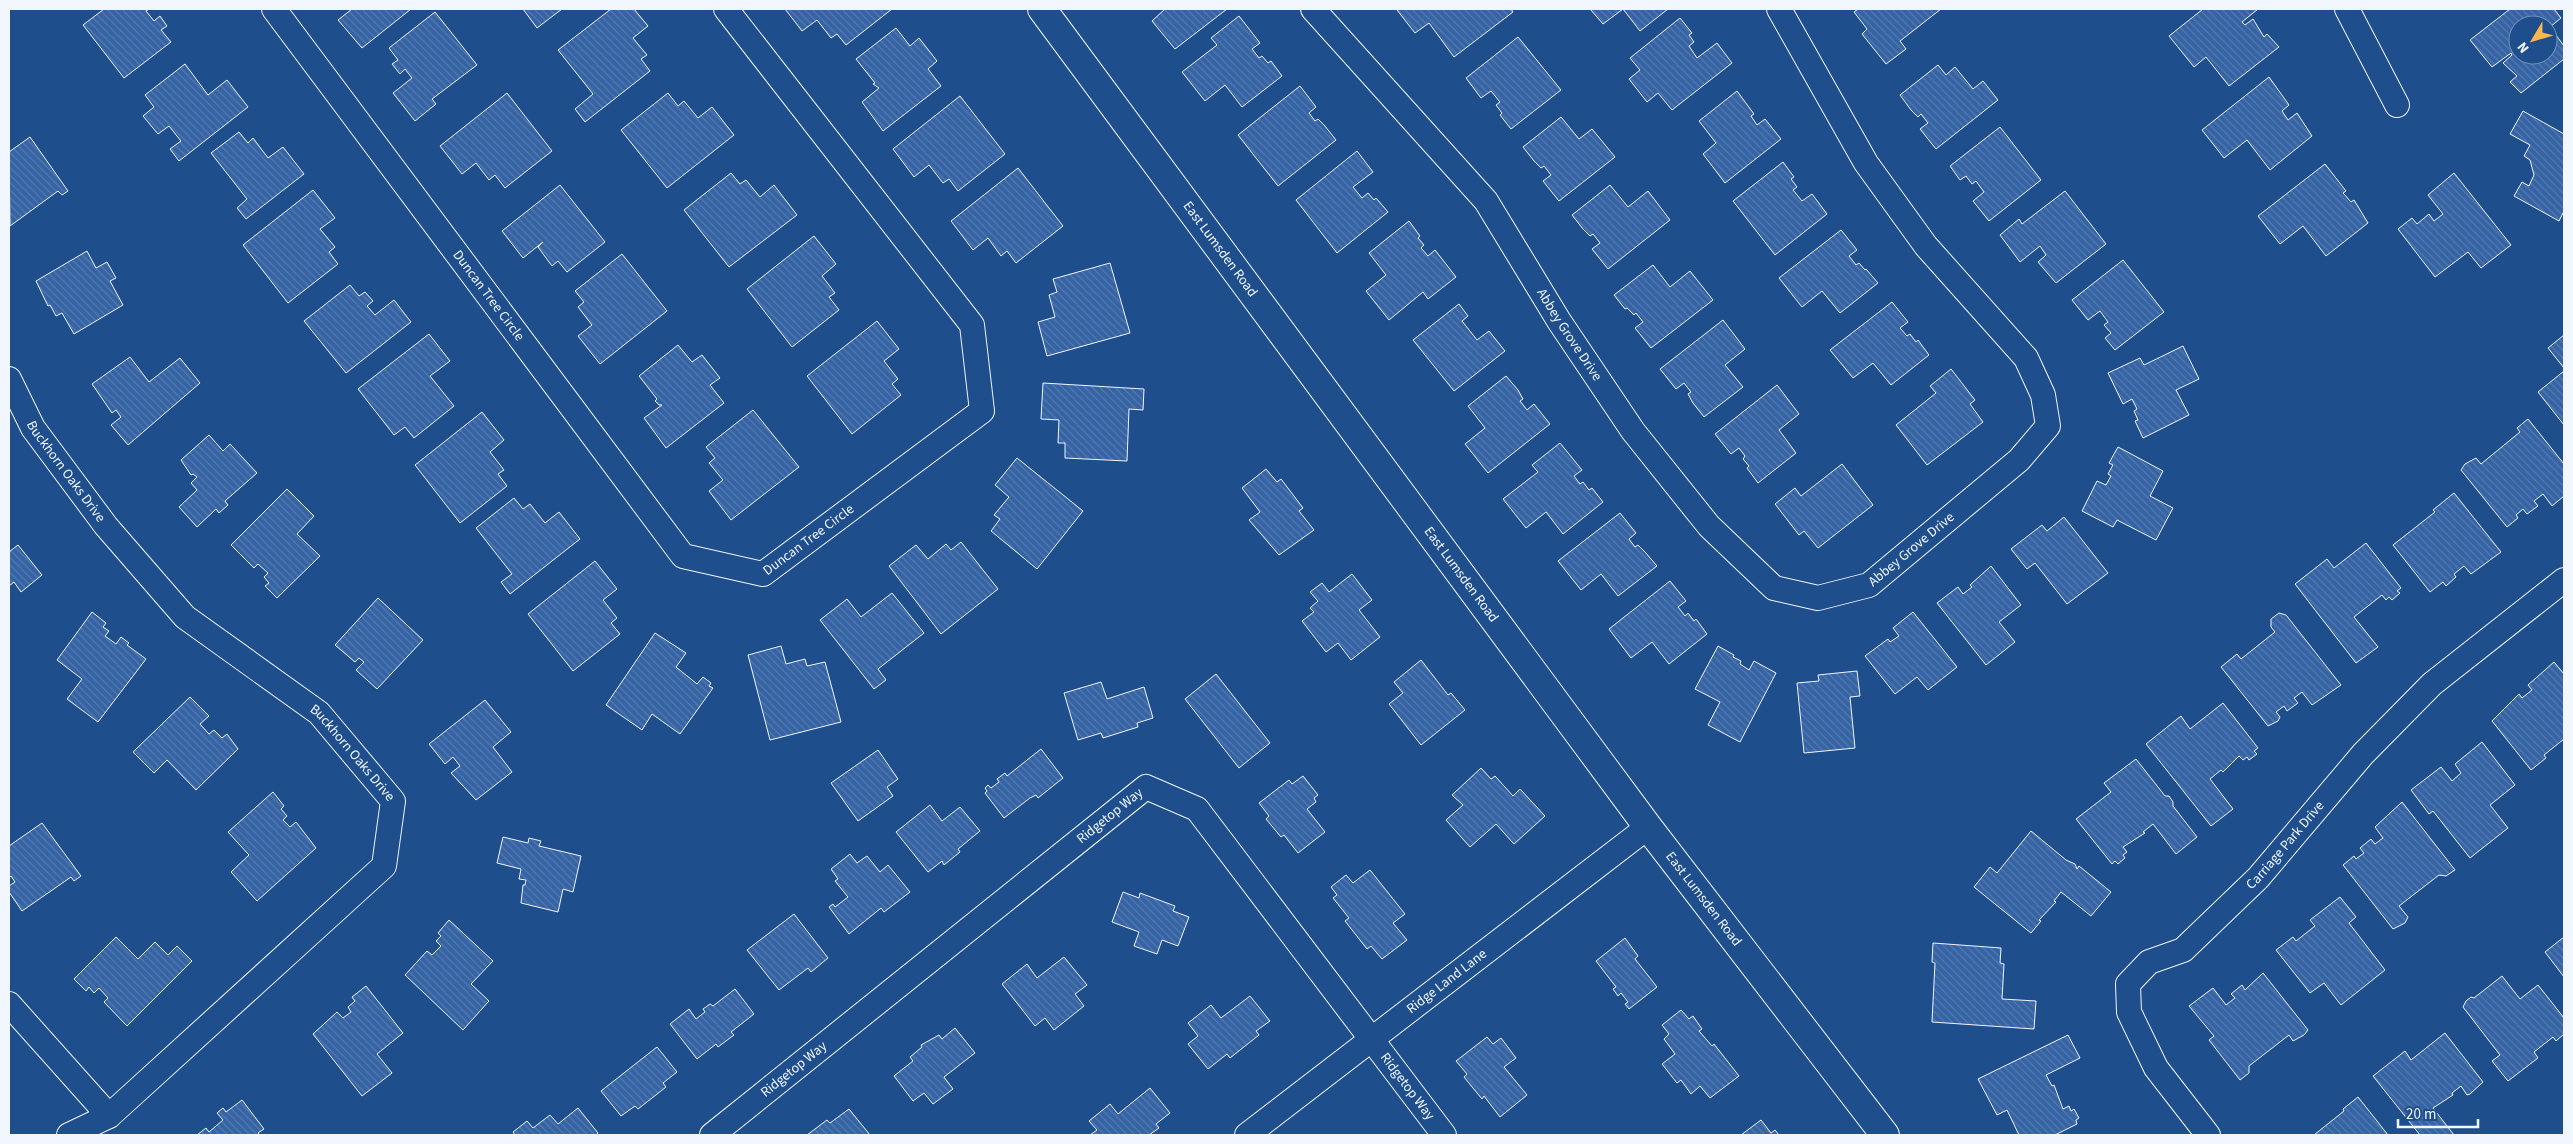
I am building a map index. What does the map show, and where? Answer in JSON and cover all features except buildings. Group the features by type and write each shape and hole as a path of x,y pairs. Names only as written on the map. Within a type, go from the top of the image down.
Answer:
{"street":[{"name":"Duncan Tree Circle","path":"274,9 683,556 763,574 982,411 972,325 726,9"},
{"name":"East Lumsden Road","path":"1042,9 1648,827 1885,1135"},
{"name":"Abbey Grove Drive","path":"1312,9 1486,201 1560,321 1633,431 1709,526 1774,588 1818,598 1869,585 2019,460 2048,426 2043,396 2026,358 1926,246 1866,163 1779,9"},
{"path":"2346,9 2397,105"},
{"name":"Buckhorn Oaks Drive","path":"9,379 33,428 100,518 186,617 319,713 392,801 384,866 109,1116 69,1135"},
{"name":"Carriage Park Drive","path":"2208,1135 2156,1068 2129,1012 2128,984 2149,962 2183,950 2258,878 2363,754 2432,684 2564,580"},
{"name":"Ridgetop Way","path":"712,1135 1146,787 1196,809 1444,1135"},
{"name":"Ridge Land Lane","path":"1247,1135 1370,1038 1648,827"},
{"path":"9,1004 109,1116"}]}
